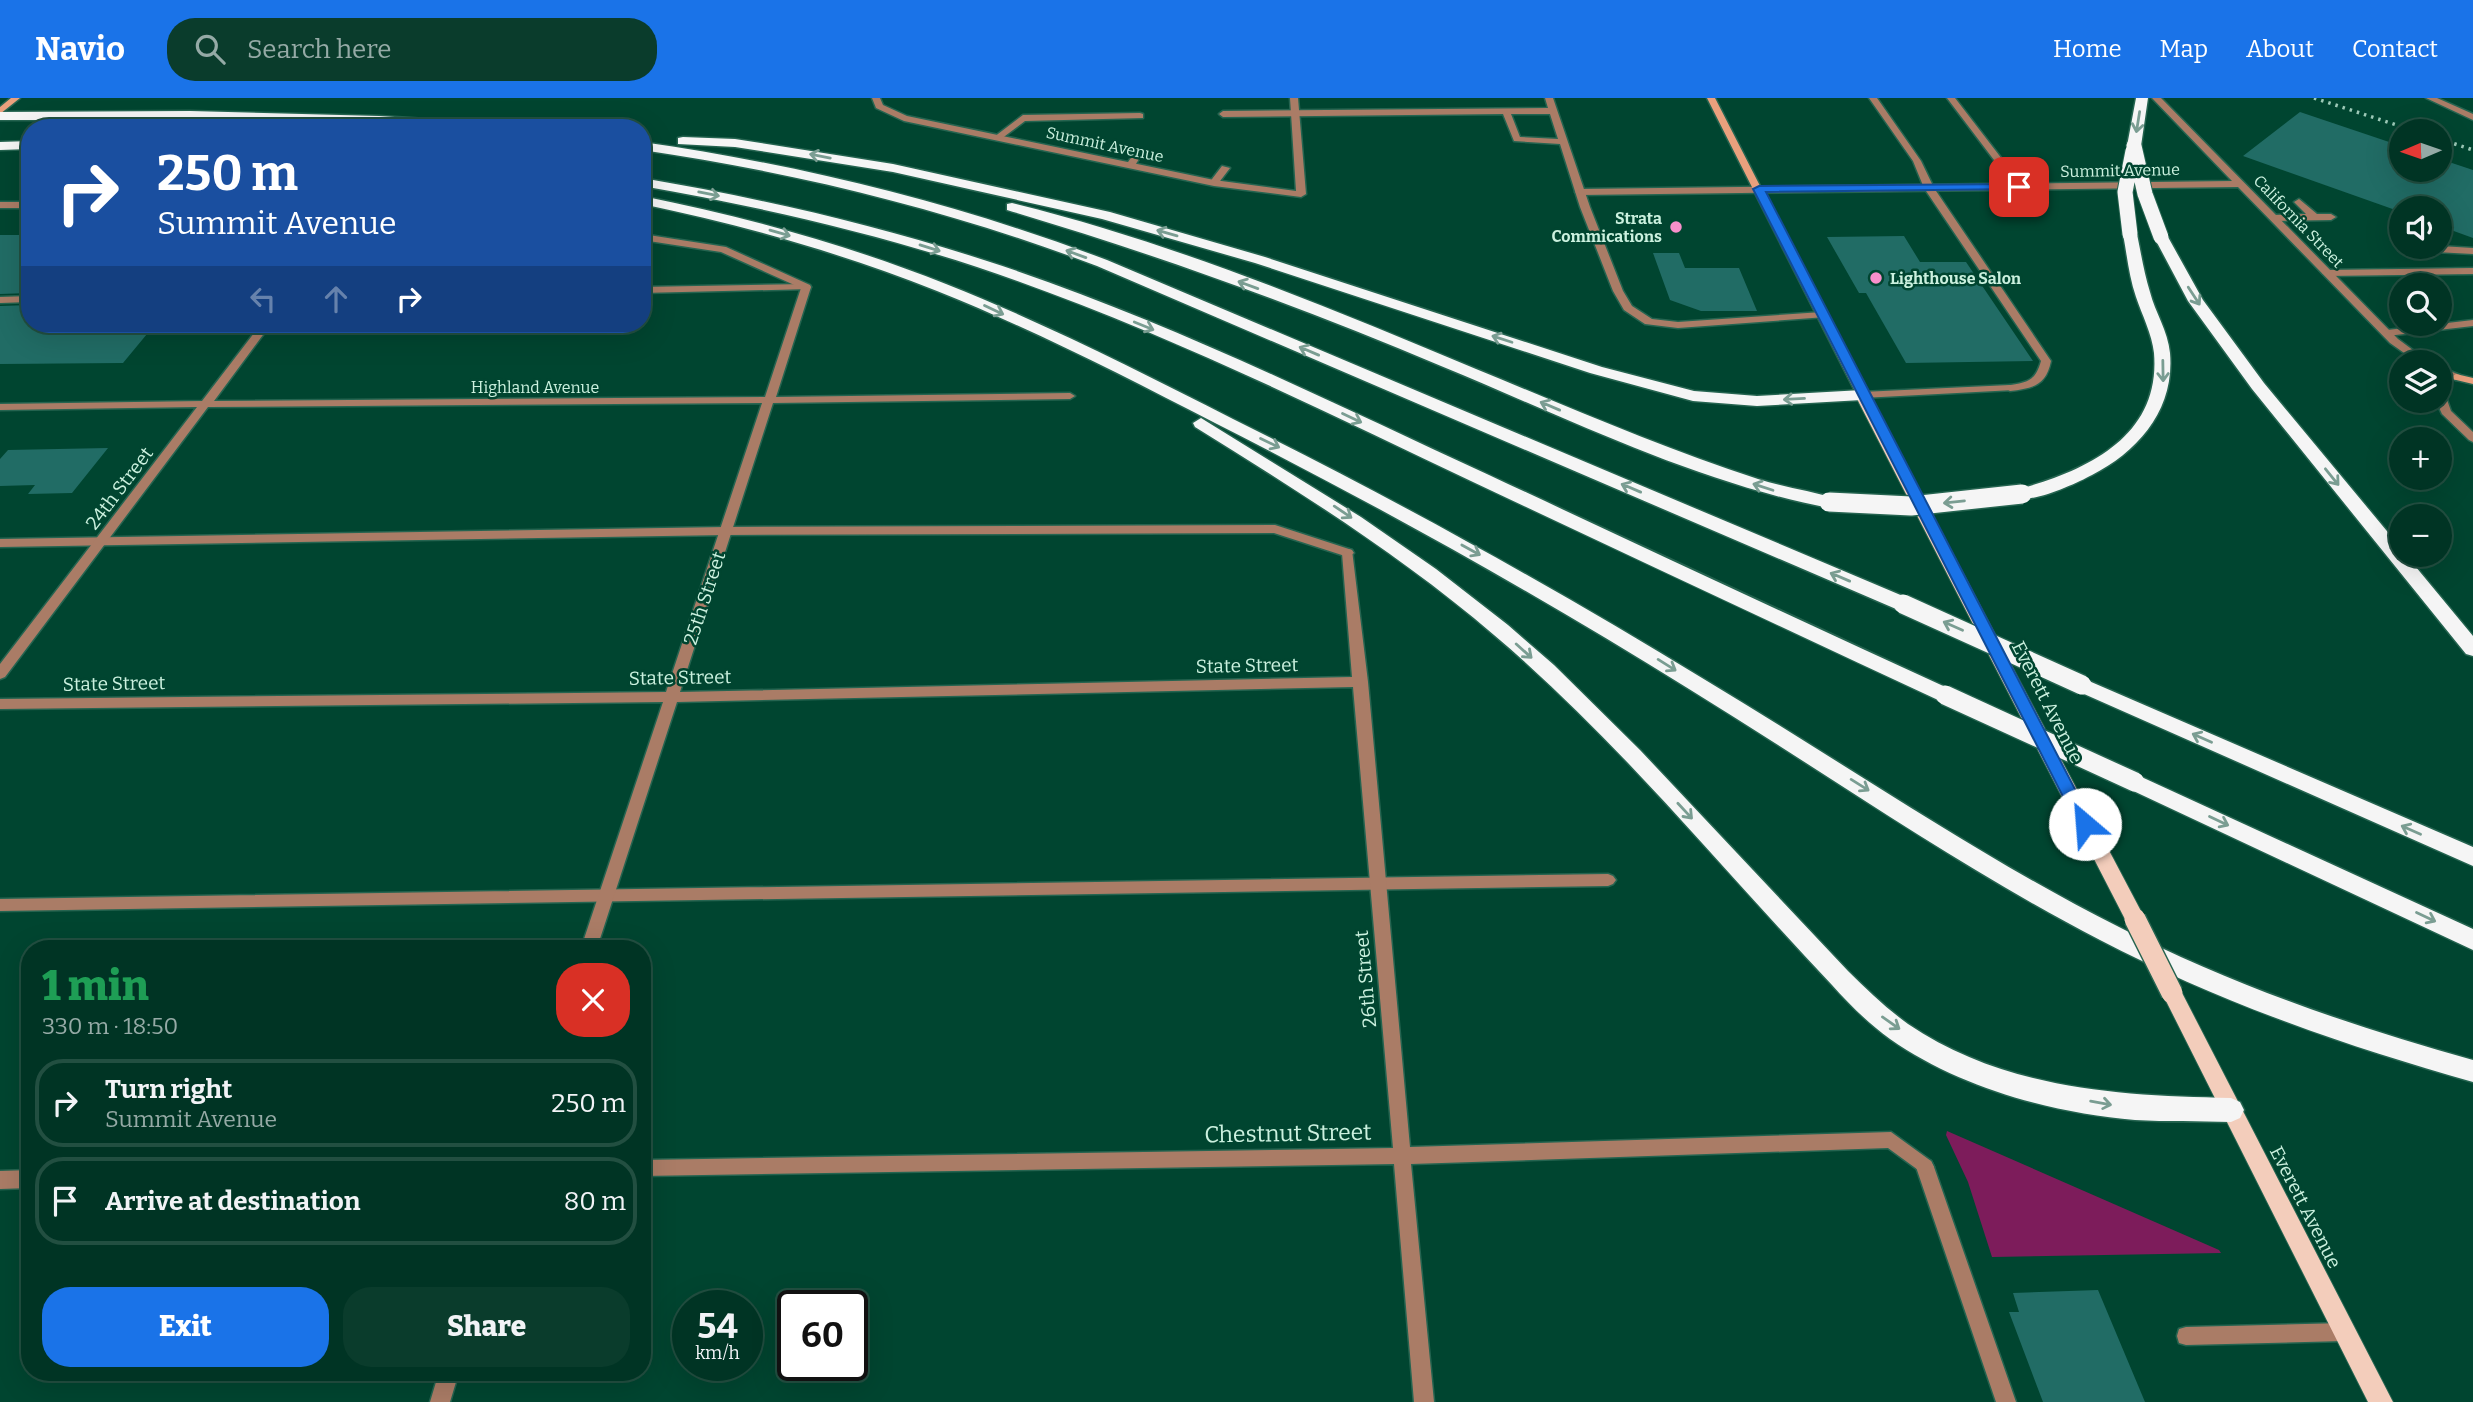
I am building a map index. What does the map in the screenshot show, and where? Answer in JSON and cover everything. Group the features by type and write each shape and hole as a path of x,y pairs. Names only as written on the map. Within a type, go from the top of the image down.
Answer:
{"highway":[{"path":"854,163 1058,220 1207,270 1421,352 1620,435 1770,490 1829,502 1911,506 2022,494 2071,480 2098,466 2138,435 2160,397 2164,380 2162,350 2142,292 2124,200 2124,179 2134,146 2142,98"},
{"path":"0,113 177,113 359,119"},
{"path":"651,140 735,143 930,175 1105,215 1261,260 1596,370 1693,396 1757,401 1862,395"},
{"path":"0,146 21,145"},
{"path":"2134,146 2145,194 2161,237 2196,301 2251,376 2473,649"},
{"path":"651,147 870,190 998,225 1114,268 1903,604 2473,858"},
{"path":"651,184 772,206 851,226 985,265 1090,303 1276,383 2471,939"},
{"path":"651,202 752,225 878,264 983,304 1099,359 1341,479 1508,571 1699,684 2003,875 2108,934 2205,980 2295,1017 2379,1046 2473,1071"},
{"path":"1099,359 1341,510 1422,568 1502,631 1603,725 1840,978 1875,1012 1912,1038 1943,1056 1992,1076 2056,1095 2120,1107 2231,1110"},
{"path":"2440,607 2473,641"}],"main road":[{"path":"0,113 16,98"},
{"name":"Everett Avenue","path":"1711,98 2381,1402"},
{"path":"2455,377 2473,381"}],"street":[{"name":"Summit Avenue","path":"876,98 879,106 904,118 1214,183 1301,194 1295,113"},
{"path":"1294,98 1295,113"},
{"path":"1549,98 1580,192 1618,292 1628,308 1649,322 1678,325 1822,315"},
{"path":"1862,395 2010,388 2030,384 2043,374 2046,361 1929,188 1917,161 1873,98"},
{"path":"1951,98 2019,187"},
{"name":"California Street","path":"2156,98 2386,333 2408,350"},
{"path":"2430,98 2473,117"},
{"path":"1223,114 1553,111"},
{"path":"1506,112 1517,139 1563,142"},
{"path":"998,137 1023,118 1140,116"},
{"path":"1131,165 1140,151"},
{"path":"1214,183 1224,169"},
{"name":"Summit Avenue","path":"1580,192 2241,184"},
{"path":"2299,202 2314,218"},
{"path":"0,205 21,205"},
{"path":"2274,218 2331,217"},
{"path":"651,238 723,249 806,286"},
{"path":"2452,250 2473,251"},
{"path":"2327,273 2473,271"},
{"path":"651,290 806,286"},
{"name":"25th Street","path":"592,940 806,286"},
{"path":"0,300 21,299"},
{"path":"2386,333 2473,323"},
{"name":"24th Street","path":"0,674 259,333"},
{"name":"Highland Avenue","path":"0,407 206,403 768,402 1070,396"},
{"path":"2447,413 2473,438"},
{"name":"26th Street","path":"726,531 1275,529 1348,554 1362,682 1424,1402"},
{"path":"0,543 726,531"},
{"name":"State Street","path":"0,704 671,697 1362,682"},
{"path":"0,905 1608,880"},
{"name":"Chestnut Street","path":"651,1168 1401,1156 1892,1140 1925,1167 2006,1402"},
{"path":"0,1180 21,1179"},
{"path":"2186,1336 2344,1332"},
{"path":"440,1402 446,1381"}],"shaded area":[{"path":"1947,1131 2221,1253 1992,1257 1968,1182 1946,1135"}],"building":[{"path":"2300,112 2389,142 2389,182 2452,182 2452,163 2473,170 2473,238 2452,230 2452,196 2389,196 2389,208 2243,156"},
{"path":"0,235 21,235 21,293 0,294"},
{"path":"1904,236 1920,262 1966,262 2033,361 1906,363 1866,293 1859,293 1827,237"},
{"path":"1653,253 1679,253 1685,268 1739,268 1757,311 1701,311 1670,300"},
{"path":"21,305 21,333 147,334 123,363 0,364 0,306"},
{"path":"108,448 72,493 28,494 35,485 0,486 0,459 8,450"},
{"path":"2098,1290 2145,1402 2043,1402 2009,1312 2019,1312 2013,1293"}],"railway":[{"path":"2314,98 2389,123"},
{"path":"2452,143 2473,150"}],"place":[{"name":"Strata Commications","path":"1676,227"},
{"name":"Lighthouse Salon","path":"1876,278"}],"route":[{"path":"2019,187 1759,189 1862,395 2085,824"}]}
